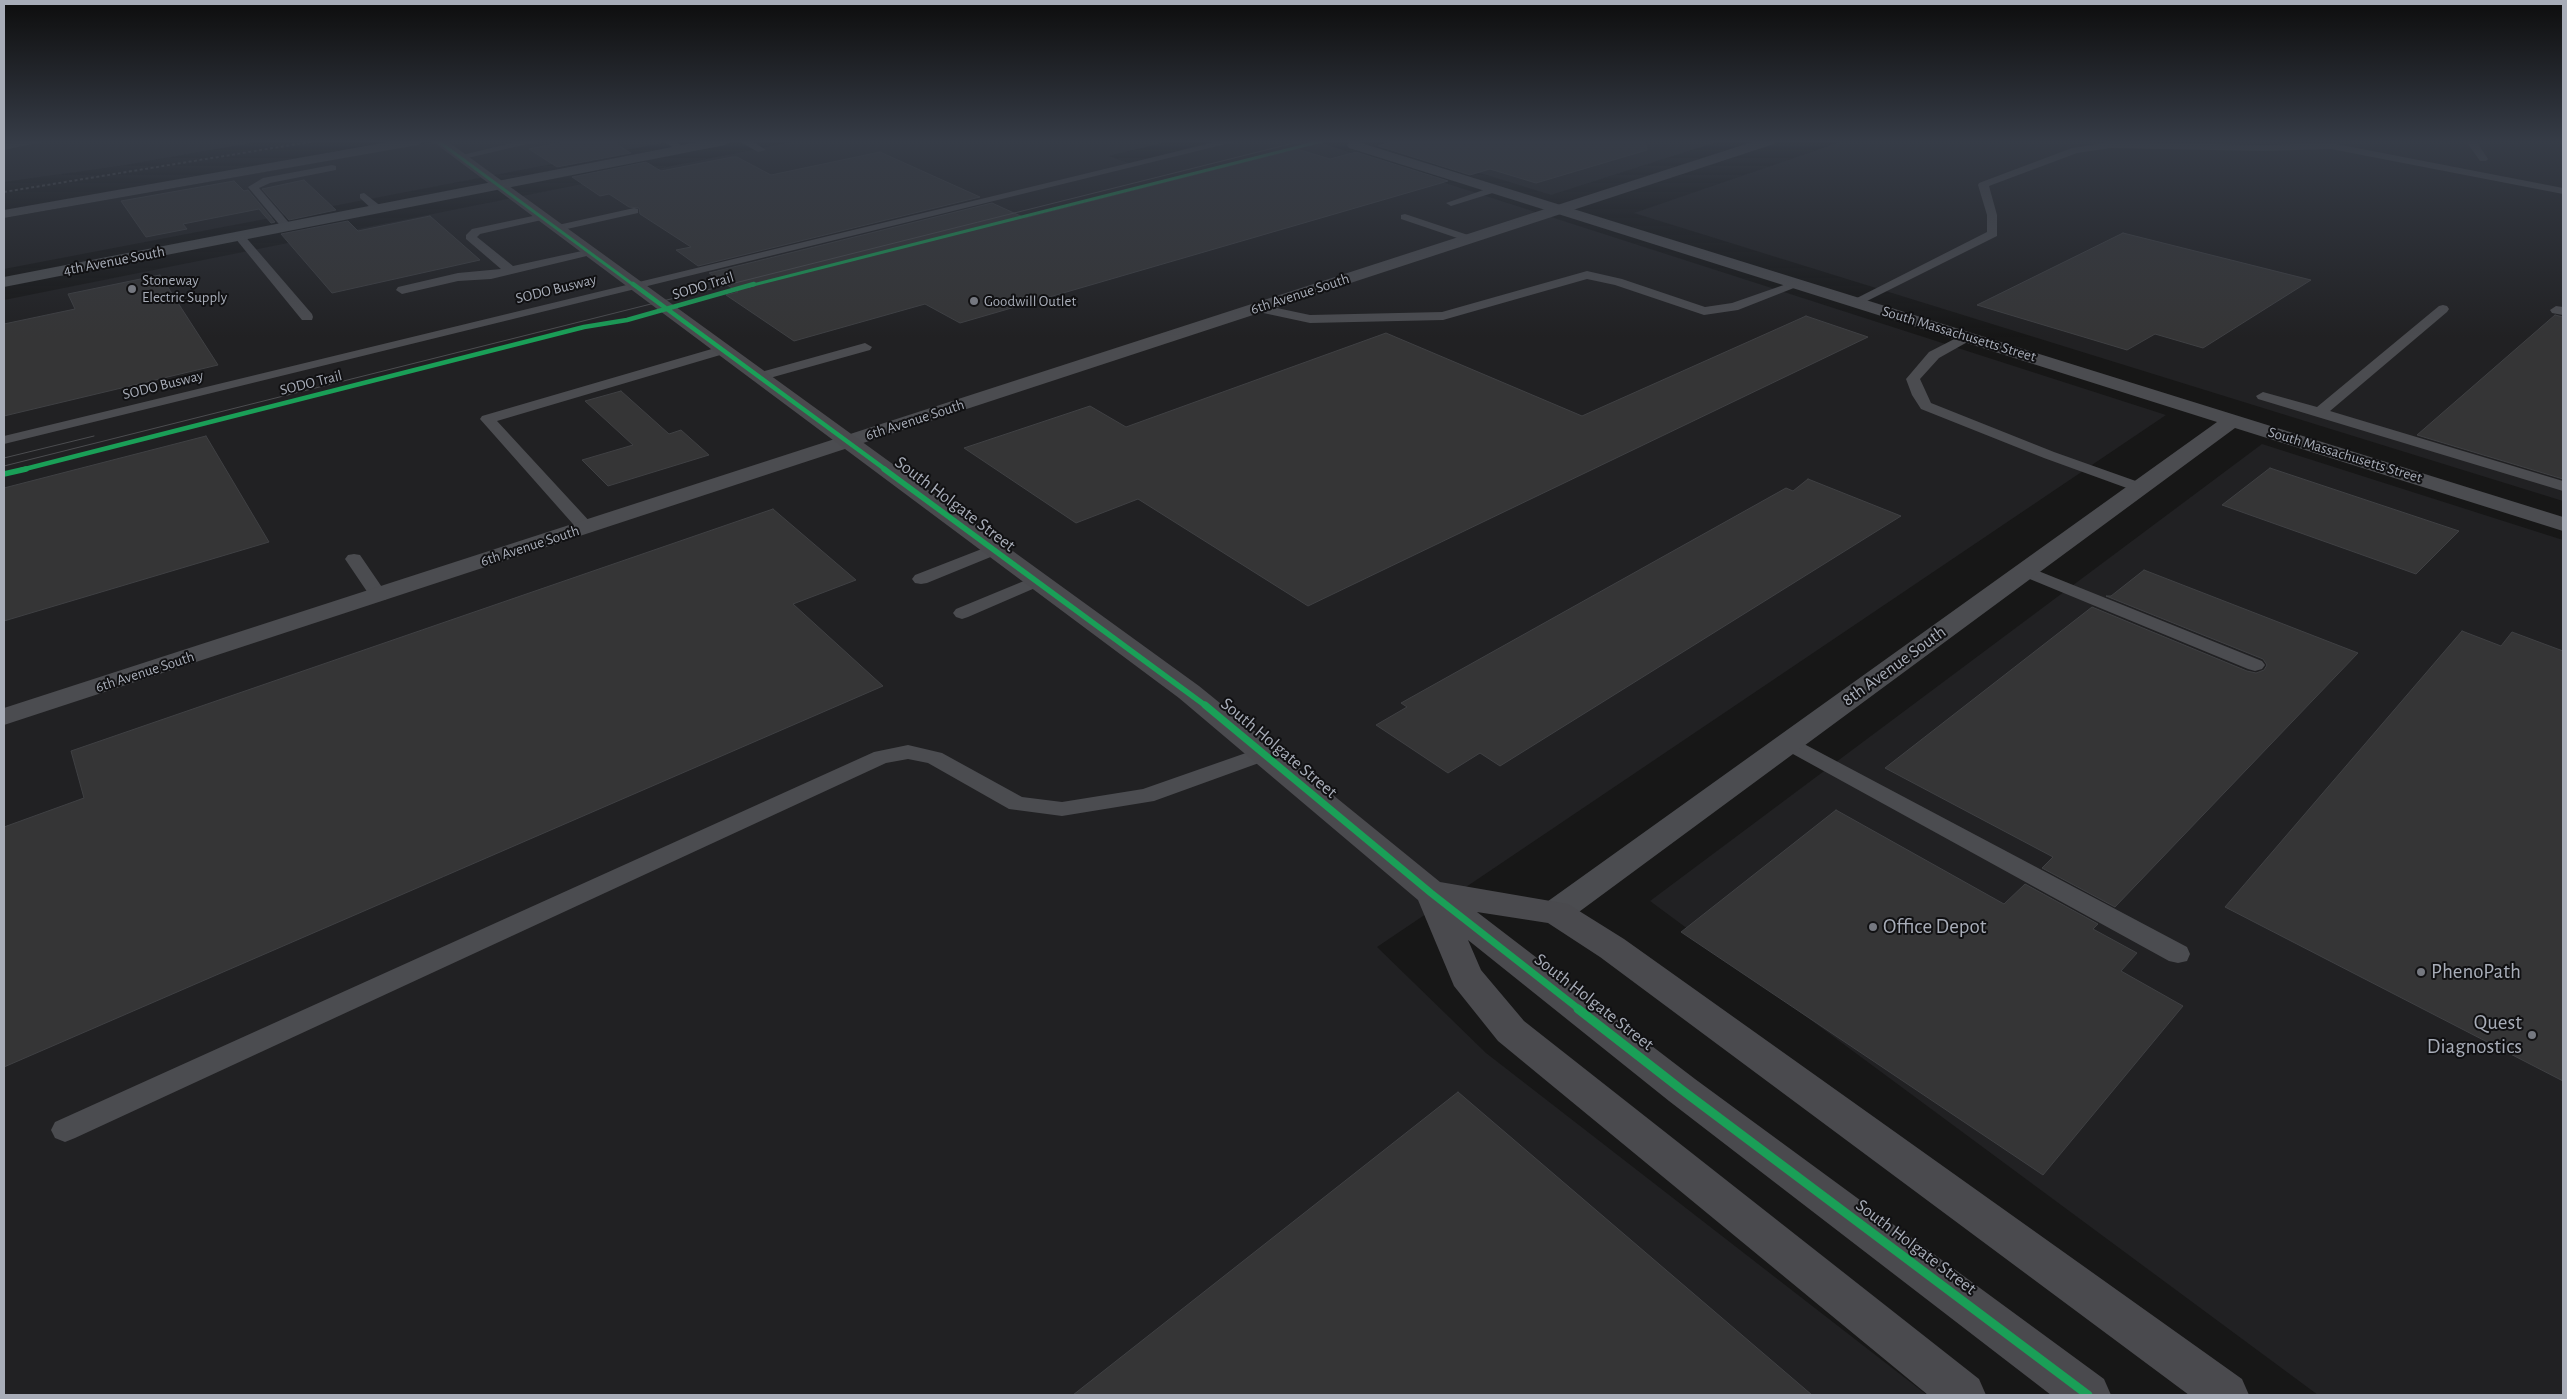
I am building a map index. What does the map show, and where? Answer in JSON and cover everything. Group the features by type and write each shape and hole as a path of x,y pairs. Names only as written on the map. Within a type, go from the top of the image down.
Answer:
{"main road":[{"name":"4th Avenue South","path":"4,282 392,206"},
{"name":"South Holgate Street","path":"527,206 992,550 1189,692 1431,893 1682,1090 2088,1395"},
{"name":"South Holgate Street","path":"1431,893 1466,977 1511,1031 1963,1395"},
{"path":"1431,893 1556,912 1612,948 2226,1395"}],"street":[{"path":"4,214 53,206"},
{"name":"South Massachusetts Street","path":"1549,206 2563,524"},
{"name":"6th Avenue South","path":"4,717 1571,206"},
{"name":"8th Avenue South","path":"1556,912 2233,420"}],"lane":[{"path":"269,206 287,227"},
{"name":"SODO Busway","path":"4,440 964,206"},
{"path":"1855,302 1993,234 1989,206"},
{"path":"558,228 634,211"},
{"path":"511,271 470,237 476,231 542,217"},
{"path":"1405,217 1470,239"},
{"path":"239,236 308,317"},
{"path":"402,290 458,277 491,275 511,271 591,252"},
{"path":"1258,308 1310,319 1443,316 1587,275 1618,282 1704,311 1734,307 1798,284"},
{"path":"2319,413 2443,310"},
{"path":"1966,337 1934,355 1913,379 1919,395 1926,406 2049,455 2140,488"},
{"path":"759,378 865,347"},
{"path":"586,528 487,419 722,350"},
{"path":"2264,396 2563,486"},
{"path":"921,579 992,550"},
{"path":"354,559 379,596"},
{"path":"2026,571 2254,665"},
{"path":"962,613 1036,581"},
{"path":"1789,743 2178,954"},
{"path":"65,1130 881,757 908,752 935,758 1017,804 1062,809 1146,796 1263,754"}],"shaded area":[{"path":"70,206 332,206 4,269 4,218"},
{"path":"471,206 1518,206 2166,415 1377,947 1486,1053 1927,1395 4,1395 4,300"},
{"path":"1653,206 2563,206 2563,501 1634,213"},
{"path":"2262,444 2563,540 2563,1395 2318,1395 1650,901"}],"building":[{"path":"125,206 262,206 275,222 271,223 259,209 183,224 187,229 146,237"},
{"path":"277,206 332,206 336,210 289,220"},
{"path":"942,206 698,266 676,250 691,247 640,214 639,208 629,207"},
{"path":"979,206 999,206 1025,218 1071,206 1361,206 960,323 925,304 794,341 726,295 738,292 709,273"},
{"path":"430,216 480,260 332,293 281,234 348,221 358,231"},
{"path":"2123,233 2311,280 2203,348 2155,334 2127,350 1977,305"},
{"path":"160,275 218,365 4,416 4,324 75,309 68,294"},
{"path":"2555,315 2563,317 2563,479 2417,435"},
{"path":"1806,316 1868,337 1308,606 1138,499 1076,523 964,448 1090,406 1126,427 1386,333 1582,416"},
{"path":"621,391 669,434 681,430 709,455 608,486 582,460 633,445 585,401"},
{"path":"206,436 269,542 4,621 4,488"},
{"path":"2270,468 2459,531 2416,574 2222,505"},
{"path":"1808,479 1901,516 1500,766 1480,753 1448,773 1376,725 1407,707 1401,703 1786,488 1793,491"},
{"path":"773,509 856,580 793,604 883,686 4,1067 4,827 84,798 71,751"},
{"path":"2144,570 2358,653 2115,907 2042,868 2053,857 1885,768 2092,607 2247,671 2256,673 2264,670 2267,665 2263,659 2106,596 2111,596"},
{"path":"2462,631 2501,646 2512,632 2563,651 2563,1081 2225,907"},
{"path":"1836,810 2004,904 2025,884 2098,924 2093,929 2137,953 2121,971 2183,1006 2043,1175 1681,932"},
{"path":"1458,1092 1812,1395 1073,1395"}],"tram line":[{"path":"4,466 1041,206"},
{"path":"4,458 94,436"}],"cycle path":[{"name":"SODO Trail","path":"527,206 1189,692 1431,893 1682,1090 2088,1395"},
{"name":"SODO Trail","path":"4,474 584,327 627,320 718,296 747,286 1063,206"}],"place":[{"name":"Stoneway Electric Supply","path":"132,289"},
{"name":"Goodwill Outlet","path":"974,301"},
{"name":"Office Depot","path":"1873,927"},
{"name":"PhenoPath","path":"2421,972"},
{"name":"Quest Diagnostics","path":"2532,1035"}]}
